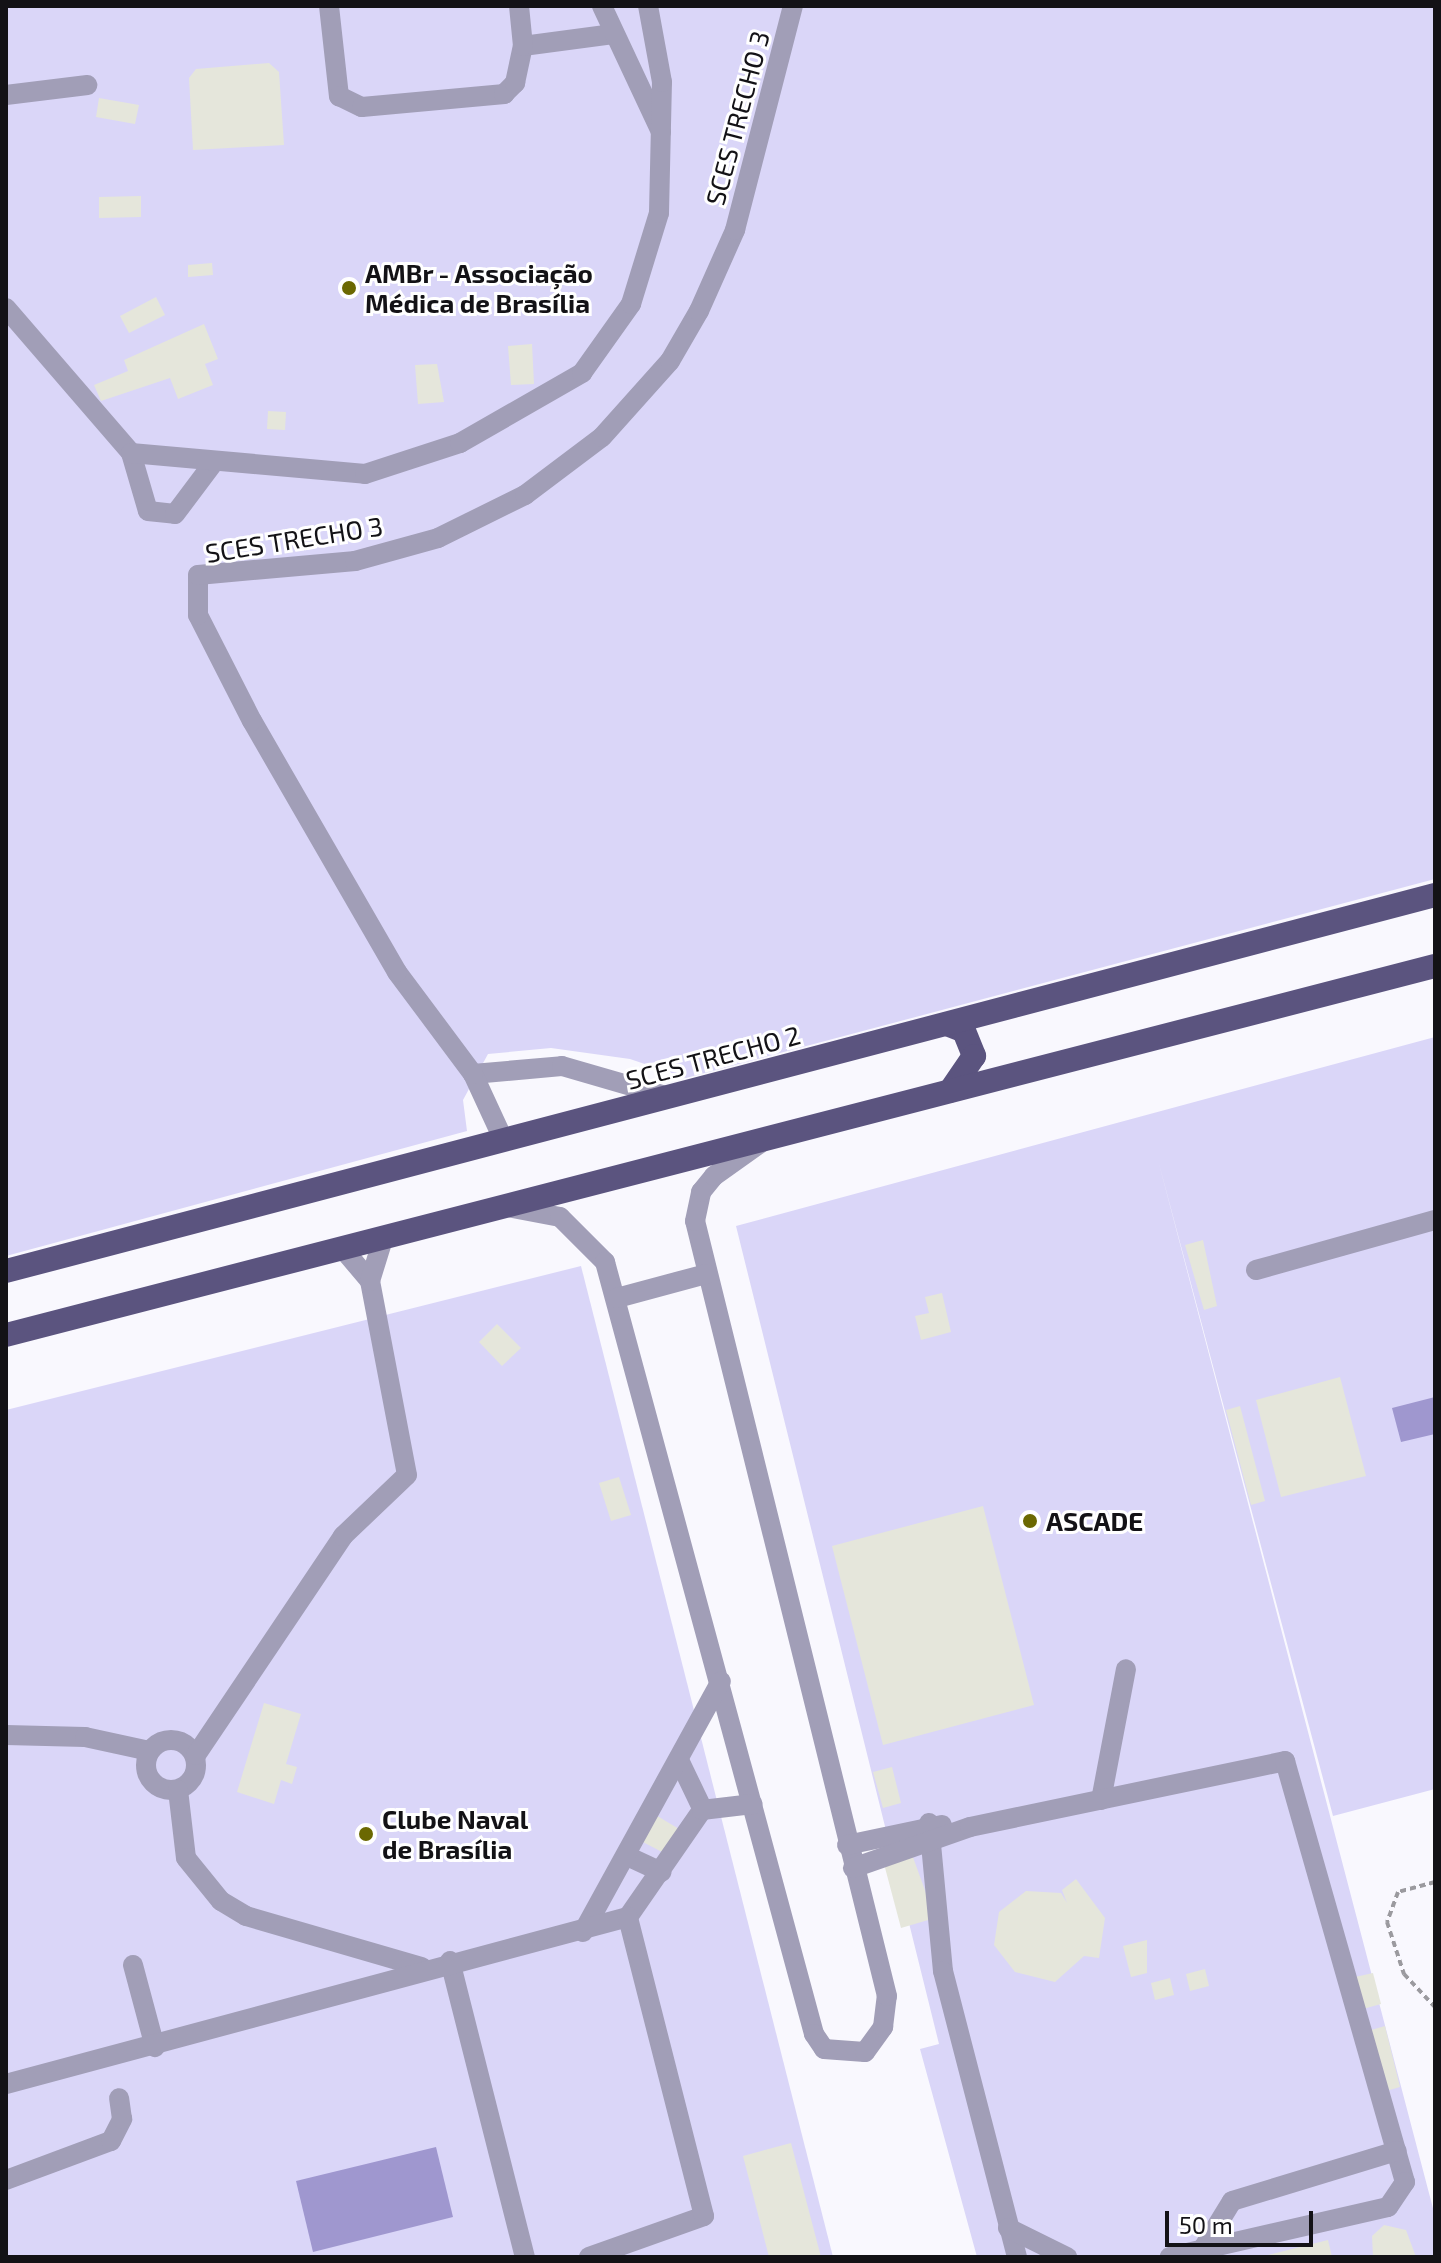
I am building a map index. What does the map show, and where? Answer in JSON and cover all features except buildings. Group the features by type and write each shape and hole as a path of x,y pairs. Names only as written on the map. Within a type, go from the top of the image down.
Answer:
{"main road":[{"name":"SCES TRECHO 2","path":"6,1271 1435,895"},
{"path":"6,1335 1435,966"},
{"path":"947,1024 964,1031 974,1056 948,1092"}],"street":[{"path":"329,6 339,96 351,105 504,94 515,83 523,46 519,6"},
{"path":"602,6 664,139"},
{"path":"131,453 335,474 391,468 460,443 582,373 631,304 659,213 664,139 648,6"},
{"name":"SCES TRECHO 3","path":"504,1141 473,1074 397,972 277,766 198,615 198,575 355,561 438,538 525,495 602,437 670,361 705,297 735,230 793,6"},
{"path":"523,46 613,34"},
{"path":"6,95 87,85"},
{"path":"6,308 131,453 140,497 165,517 175,514 214,462"},
{"path":"473,1074 562,1066 669,1097"},
{"path":"508,1207 560,1217 583,1234 605,1262 721,1681 814,2034 824,2049 845,2056 877,2043 887,1996 847,1845 695,1221 701,1192 766,1140"},
{"path":"1256,1270 1435,1220"},
{"path":"178,1790 195,1776 196,1755 343,1536 407,1475 370,1281 383,1239"},
{"path":"343,1249 370,1281"},
{"path":"617,1298 706,1274"},
{"path":"1101,1800 1126,1669"},
{"path":"583,1932 721,1681"},
{"path":"6,1735 85,1737 149,1751 168,1739 196,1755"},
{"path":"149,1751 148,1775 178,1790"},
{"path":"679,1760 703,1810"},
{"path":"853,1868 932,1846 970,1827 1285,1761 1405,2182 1388,2207 1170,2257"},
{"path":"178,1790 186,1858 221,1901 246,1916 426,1968"},
{"path":"6,2084 155,2047 450,1961 583,1932 628,1917 703,1810 753,1804"},
{"path":"847,1845 929,1823 970,1827"},
{"path":"929,1823 943,1971 1017,2257"},
{"path":"627,1856 662,1872"},
{"path":"589,2257 701,2223 704,2216 628,1917"},
{"path":"365,1986 366,1953"},
{"path":"450,1961 525,2257"},
{"path":"133,1965 155,2047"},
{"path":"6,2180 111,2141 122,2119 119,2098"},
{"path":"1202,2250 1232,2201 1397,2151"},
{"path":"1008,2228 1067,2257"}],"path":[{"path":"1435,1882 1398,1892 1387,1922 1404,1974 1435,2007"}],"shaded area":[{"path":"6,6 1435,6 1435,879 686,1078 630,1059 551,1048 488,1054 463,1100 467,1131 6,1256"},
{"name":"ASCADE","path":"1435,1037 1435,1789 1333,1816 1158,1160 1435,2216 1435,2257 977,2257 920,2049 939,2044 736,1226"},
{"name":"Clube Naval de Brasília","path":"581,1266 833,2257 6,2257 6,1410"},
{"path":"1435,1397 1435,1434 1401,1442 1392,1408"},
{"path":"436,2147 453,2217 313,2252 296,2181"}],"place":[{"name":"AMBr - Associação Médica de Brasília","path":"349,288"},
{"name":"ASCADE","path":"1030,1521"},
{"name":"Clube Naval de Brasília","path":"366,1834"}]}
